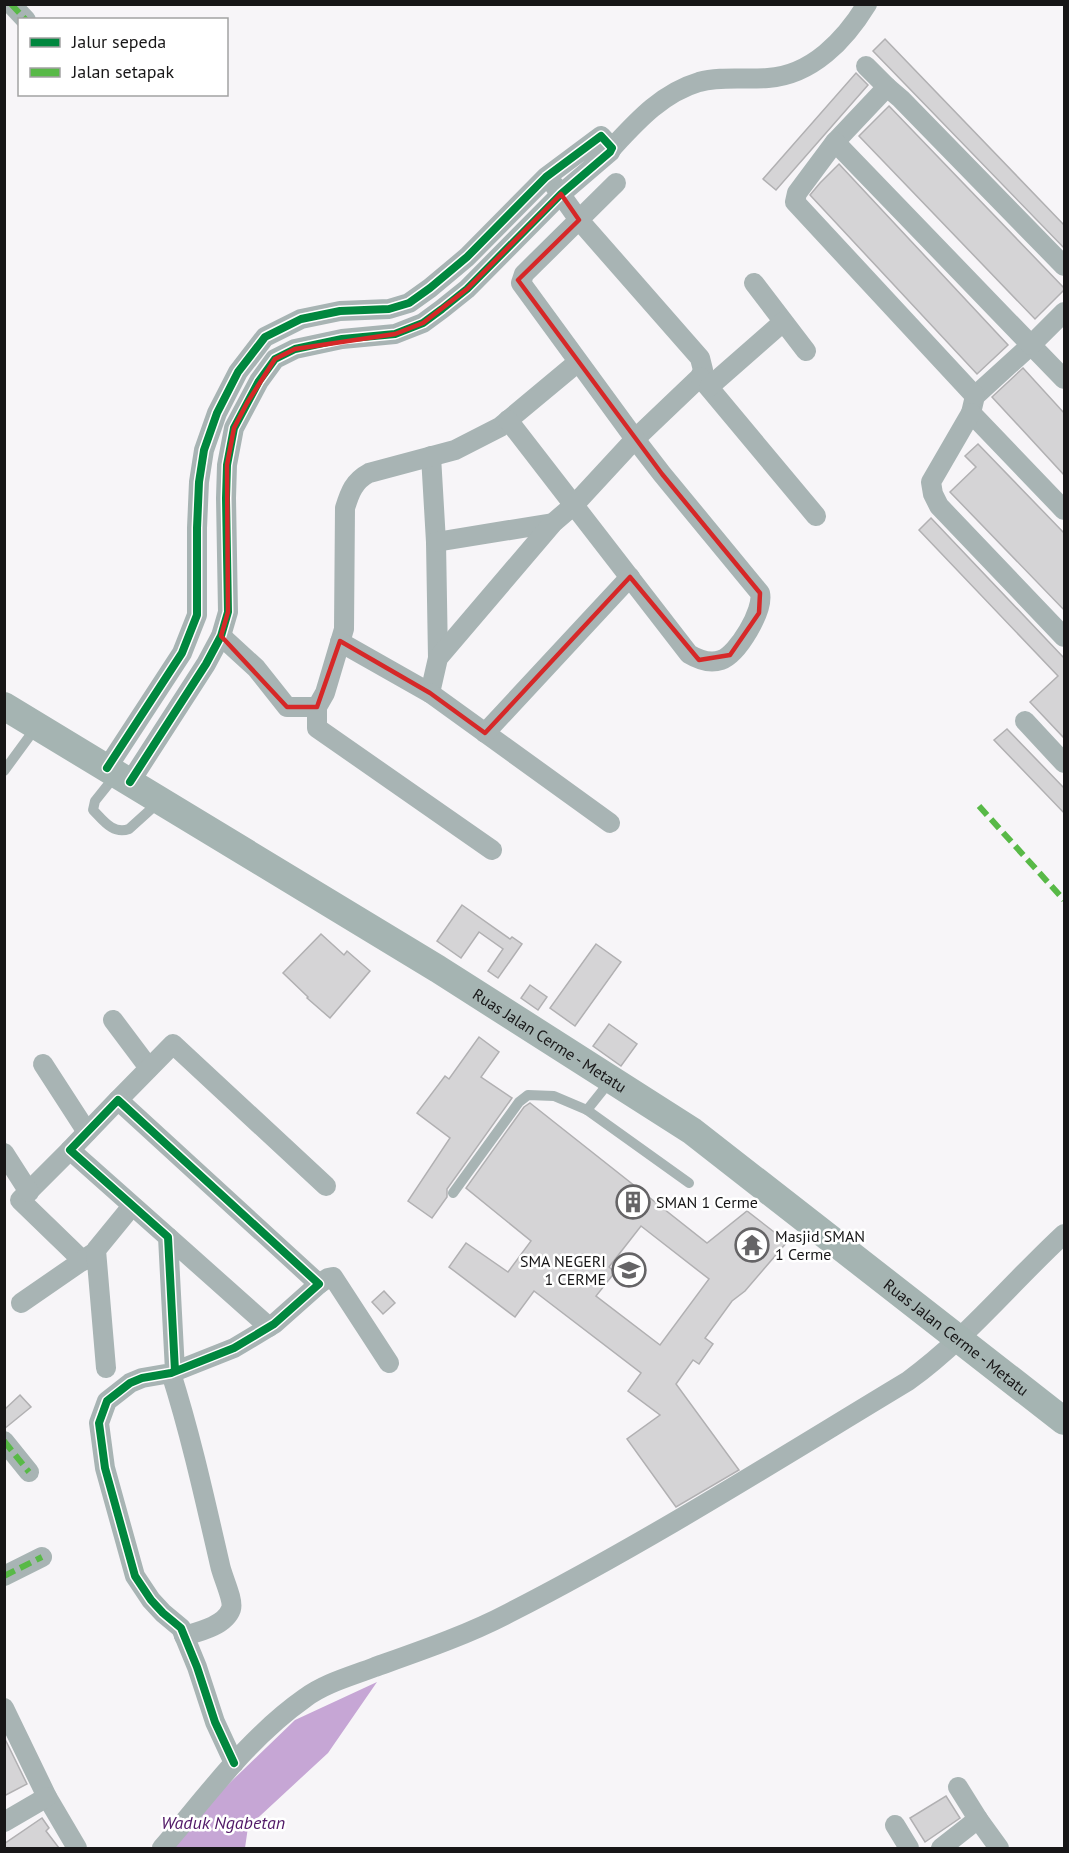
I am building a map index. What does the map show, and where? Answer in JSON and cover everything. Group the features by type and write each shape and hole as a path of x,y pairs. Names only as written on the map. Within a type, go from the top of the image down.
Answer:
{"main road":[{"name":"Ruas Jalan Cerme - Metatu","path":"4,706 438,969 692,1131 1065,1421"}],"street":[{"path":"11,4 24,18"},
{"path":"118,775 206,664 221,636 228,612 227,465 234,428 259,381 275,359 295,349 342,339 395,334 423,323 466,289 561,194 610,152 632,124 645,112 678,91 711,80 769,78 806,67 843,38 867,4"},
{"path":"866,66 902,99 1065,266"},
{"path":"887,87 836,142 797,194 795,202 1065,510"},
{"path":"118,775 182,653 197,615 198,496 204,450 217,413 238,372 264,337 301,319 340,311 389,309 409,303 467,257 546,177 596,137 601,136 612,147"},
{"path":"836,142 1065,379"},
{"path":"546,177 579,220 700,358 705,382 816,516"},
{"path":"508,420 689,654 699,660 709,661 721,660 730,655 759,613 762,600 760,593 635,439 521,283 524,274 616,183"},
{"path":"754,283 806,351"},
{"path":"1065,312 973,404 931,482 933,494 939,506 1065,637"},
{"path":"438,658 553,522 574,505 635,439 783,322"},
{"path":"264,337 275,359"},
{"path":"492,850 317,728 318,708 325,693 344,629 345,508 351,489 359,478 369,473 455,450 500,427 578,362"},
{"path":"430,456 436,542 438,658 430,693"},
{"path":"198,496 226,498"},
{"path":"436,542 553,522"},
{"path":"197,536 226,537"},
{"path":"485,733 630,577"},
{"path":"221,636 255,668 287,706 318,708"},
{"path":"340,642 430,693 610,823"},
{"path":"1025,721 1065,763"},
{"path":"113,1020 149,1068"},
{"path":"106,1368 90,1256 20,1200 173,1044 326,1186"},
{"path":"42,1064 87,1132"},
{"path":"118,1100 319,1284"},
{"path":"70,1150 269,1327"},
{"path":"4,1154 29,1192"},
{"path":"21,1304 90,1256 132,1206"},
{"path":"162,1848 234,1763 273,1722 308,1696 341,1680 414,1653 506,1614 591,1570 908,1381 959,1340 1001,1295 1065,1233"},
{"path":"168,1237 173,1372 187,1422 221,1573 231,1604 230,1611 223,1619 206,1629 184,1636"},
{"path":"234,1763 215,1722 180,1628 150,1600 135,1576 105,1468 99,1423 106,1401 124,1386 142,1378 173,1372 234,1348 269,1327 330,1277 333,1277 389,1363"},
{"path":"4,1441 29,1472"},
{"path":"4,1576 42,1557"},
{"path":"4,1708 47,1797 77,1848"},
{"path":"957,1787 999,1848"},
{"path":"4,1822 47,1797"},
{"path":"941,1848 978,1819"},
{"path":"895,1825 909,1848"}],"lane":[{"path":"4,771 38,726"},
{"path":"118,775 95,801 93,810 114,831 122,832 129,829 160,801"},
{"path":"587,1110 611,1080"},
{"path":"453,1193 519,1101 528,1095 554,1096 587,1110 689,1183"}],"highlighted area":[{"path":"561,194 579,220 518,280 662,474 760,593 759,613 730,655 699,660 630,577 485,733 430,693 340,641 317,707 304,708 287,707 221,636 228,612 227,465 234,428 275,359 295,349 395,334 423,323 467,289"}],"water":[{"name":"Waduk Ngabetan","path":"377,1682 328,1753 248,1827 245,1848 162,1848 295,1720"}],"building":[{"path":"885,39 1065,226 1065,249 873,51"},
{"path":"856,73 868,85 776,190 763,179"},
{"path":"889,106 1065,289 1035,319 859,136"},
{"path":"839,164 1008,345 977,374 810,195"},
{"path":"1023,368 1065,414 1065,476 992,397"},
{"path":"978,444 1065,534 1065,611 950,492 976,467 965,456"},
{"path":"931,518 1065,659 1065,739 1030,702 1058,676 919,530"},
{"path":"1007,729 1065,789 1065,814 994,740"},
{"path":"462,905 510,939 512,937 522,944 498,978 488,971 503,949 479,932 461,958 437,941"},
{"path":"321,934 344,955 347,951 370,971 330,1018 283,973"},
{"path":"596,944 621,962 575,1026 550,1008"},
{"path":"530,985 547,997 538,1010 521,998"},
{"path":"609,1024 637,1044 621,1066 593,1046"},
{"path":"479,1037 499,1052 481,1077 512,1098 447,1189 447,1197 432,1218 408,1201 450,1138 417,1113 445,1076 449,1079"},
{"path":"530,1103 707,1243 747,1211 787,1242 745,1291 732,1301 705,1338 713,1344 699,1364 693,1360 676,1384 739,1470 676,1507 627,1439 660,1415 628,1391 641,1373 534,1291 515,1317 449,1267 466,1243 508,1272 531,1241 466,1188 524,1107","holes":["641,1226 709,1279 660,1345 596,1296 615,1272 609,1267"]},
{"path":"384,1291 395,1303 383,1314 372,1302"},
{"path":"20,1395 31,1407 4,1429 4,1410"},
{"path":"4,1737 27,1784 4,1796"},
{"path":"946,1796 960,1818 925,1842 910,1818"},
{"path":"42,1818 49,1828 46,1831 59,1848 4,1848 4,1844"}],"marked path":[{"path":"11,4 24,18"},
{"path":"979,806 1064,900"},
{"path":"4,1441 29,1472"},
{"path":"4,1576 42,1557"}],"cycle path":[{"path":"107,768 182,653 197,615 197,528 199,482 204,450 217,413 238,372 265,337 301,319 340,311 389,309 409,303 467,257 546,177 601,136 612,148 610,152 561,194 467,289 423,323 395,334 342,339 295,349 275,359 259,381 234,428 227,465 228,612 221,636 206,664 130,782"},
{"path":"175,1371 168,1237 70,1150 118,1100 319,1284 274,1324 234,1348 171,1373 142,1378 130,1383 107,1401 99,1423 105,1468 135,1576 151,1600 181,1628 215,1722 234,1763"}],"place":[{"name":"SMAN 1 Cerme","path":"633,1202"},
{"name":"Masjid SMAN 1 Cerme","path":"752,1245"},
{"name":"SMA NEGERI 1 CERME","path":"629,1270"}]}
